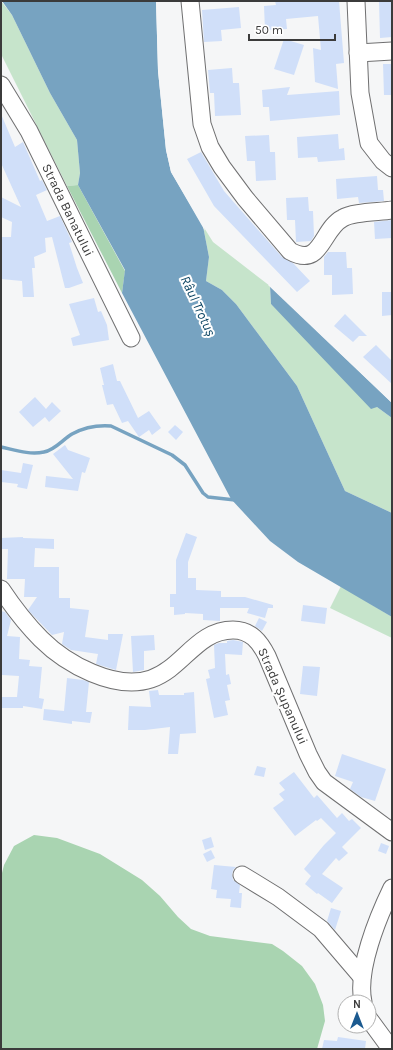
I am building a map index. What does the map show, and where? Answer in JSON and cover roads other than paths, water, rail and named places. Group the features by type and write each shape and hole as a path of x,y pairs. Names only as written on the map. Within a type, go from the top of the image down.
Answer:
{"street":[{"path":"190,1 202,124 210,146 222,167 245,198 290,251 298,256 307,256 315,252 334,225 342,218 351,215 392,210"},
{"path":"356,1 360,93 369,143 383,162 392,168"},
{"path":"358,53 392,51"},
{"name":"Strada Banatului","path":"1,84 29,131 131,338"},
{"name":"Strada Șupanului","path":"1,589 23,619 42,640 64,658 98,676 111,679 127,681 151,679 170,668 206,637 227,630 238,630 248,633 258,642 267,656 308,754 324,782 392,832"},
{"path":"242,875 278,898 321,929 362,977"},
{"path":"363,994 362,977 366,955 392,888"},
{"path":"377,1030 391,1049"}],"water":[{"name":"Râul Trotuș","path":"2,1 156,1 158,71 166,150 171,172 203,226 209,257 206,281 222,290 236,304 297,386 345,491 392,513 392,617 298,562 270,541 231,499 122,293 125,270 78,185 80,173 77,140 50,93 12,15"},
{"path":"270,286 392,403 392,418 377,407 371,409 271,304"}],"waterway":[{"path":"1,447 27,453 44,452 52,449 72,434 81,430 111,426 172,455 185,465 203,493 208,497 235,500"}]}
